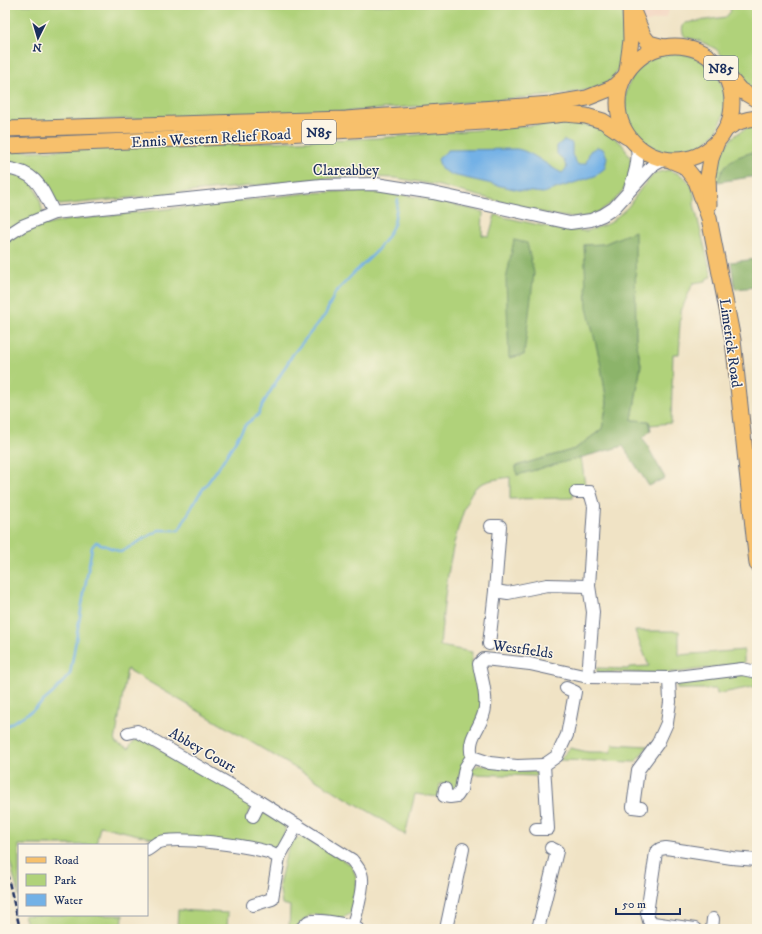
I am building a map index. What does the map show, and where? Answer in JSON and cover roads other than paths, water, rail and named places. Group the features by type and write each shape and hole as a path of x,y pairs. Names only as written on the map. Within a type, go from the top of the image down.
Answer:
{"main road":[{"path":"630,5 643,35 649,43 664,47"},
{"path":"630,5 631,40 625,74 617,98 617,110 620,121 632,142"},
{"name":"N85","path":"625,74 642,57 664,47 680,46 694,49 714,60 740,90 757,100"},
{"name":"N85","path":"632,142 667,160 690,158 706,150 717,142 726,129 733,107 729,81 723,70"},
{"name":"Ennis Western Relief Road","path":"5,129 346,118 551,104 587,98 612,88 625,74"},
{"name":"Ennis Western Relief Road","path":"5,146 253,136 500,121 565,114 586,116 603,121 632,142"},
{"name":"N85","path":"726,129 737,122 757,118"},
{"path":"709,218 708,176 711,159 717,142"},
{"path":"667,160 684,166 696,181 709,218"},
{"name":"Limerick Road","path":"709,218 733,340 757,564"}],"street":[{"name":"Clareabbey","path":"628,195 635,175 638,156 632,142"},
{"name":"Clareabbey","path":"5,237 22,226 54,213 321,185 376,184 433,192 570,223 591,220 614,208 628,195 652,166 667,160"},
{"path":"5,168 22,172 36,180 44,192 54,213"},
{"path":"576,492 590,492 594,506 589,586 593,612 588,677"},
{"name":"Westfields","path":"489,644 496,591 500,526 490,526"},
{"path":"496,591 508,593 547,585 589,586"},
{"name":"Westfields","path":"445,788 444,796 457,796 462,790 465,768 472,757 470,749 471,739 484,715 485,708 479,664 484,659 530,664 588,677 669,678 742,669 757,662"},
{"name":"Westfields","path":"742,669 757,672"},
{"path":"641,808 633,807 638,770 658,743 667,723 670,702 669,678"},
{"path":"472,757 490,763 517,766 544,765 557,756 567,735 574,692 566,688"},
{"name":"Abbey Court","path":"128,733 137,731 260,802 352,860 359,869 363,879 355,927 316,921 308,922 301,929"},
{"path":"536,829 548,829 544,765"},
{"path":"253,816 260,802"},
{"path":"253,905 272,899 279,857 297,825"},
{"path":"148,849 158,843 172,840 193,840 232,845 268,852 279,857"},
{"path":"538,929 557,851 551,848"},
{"path":"695,929 649,921 648,912 656,852 660,849 666,848 732,858 757,860"},
{"path":"446,929 463,849"}],"water":[{"path":"564,140 572,143 572,155 578,165 586,163 590,151 597,147 603,149 607,157 605,168 595,176 543,193 523,191 452,175 441,169 438,159 448,150 517,149 529,153 562,173 567,168 563,159 557,154 557,146"}],"waterway":[{"path":"5,727 33,710 53,693 70,674 92,547 96,542 121,552 159,530 179,530 198,496 219,467 246,424 258,415 264,402 293,354 325,315 335,293 375,253 387,237 394,224 398,200"}],"railway":[{"path":"5,865 20,929"}]}
